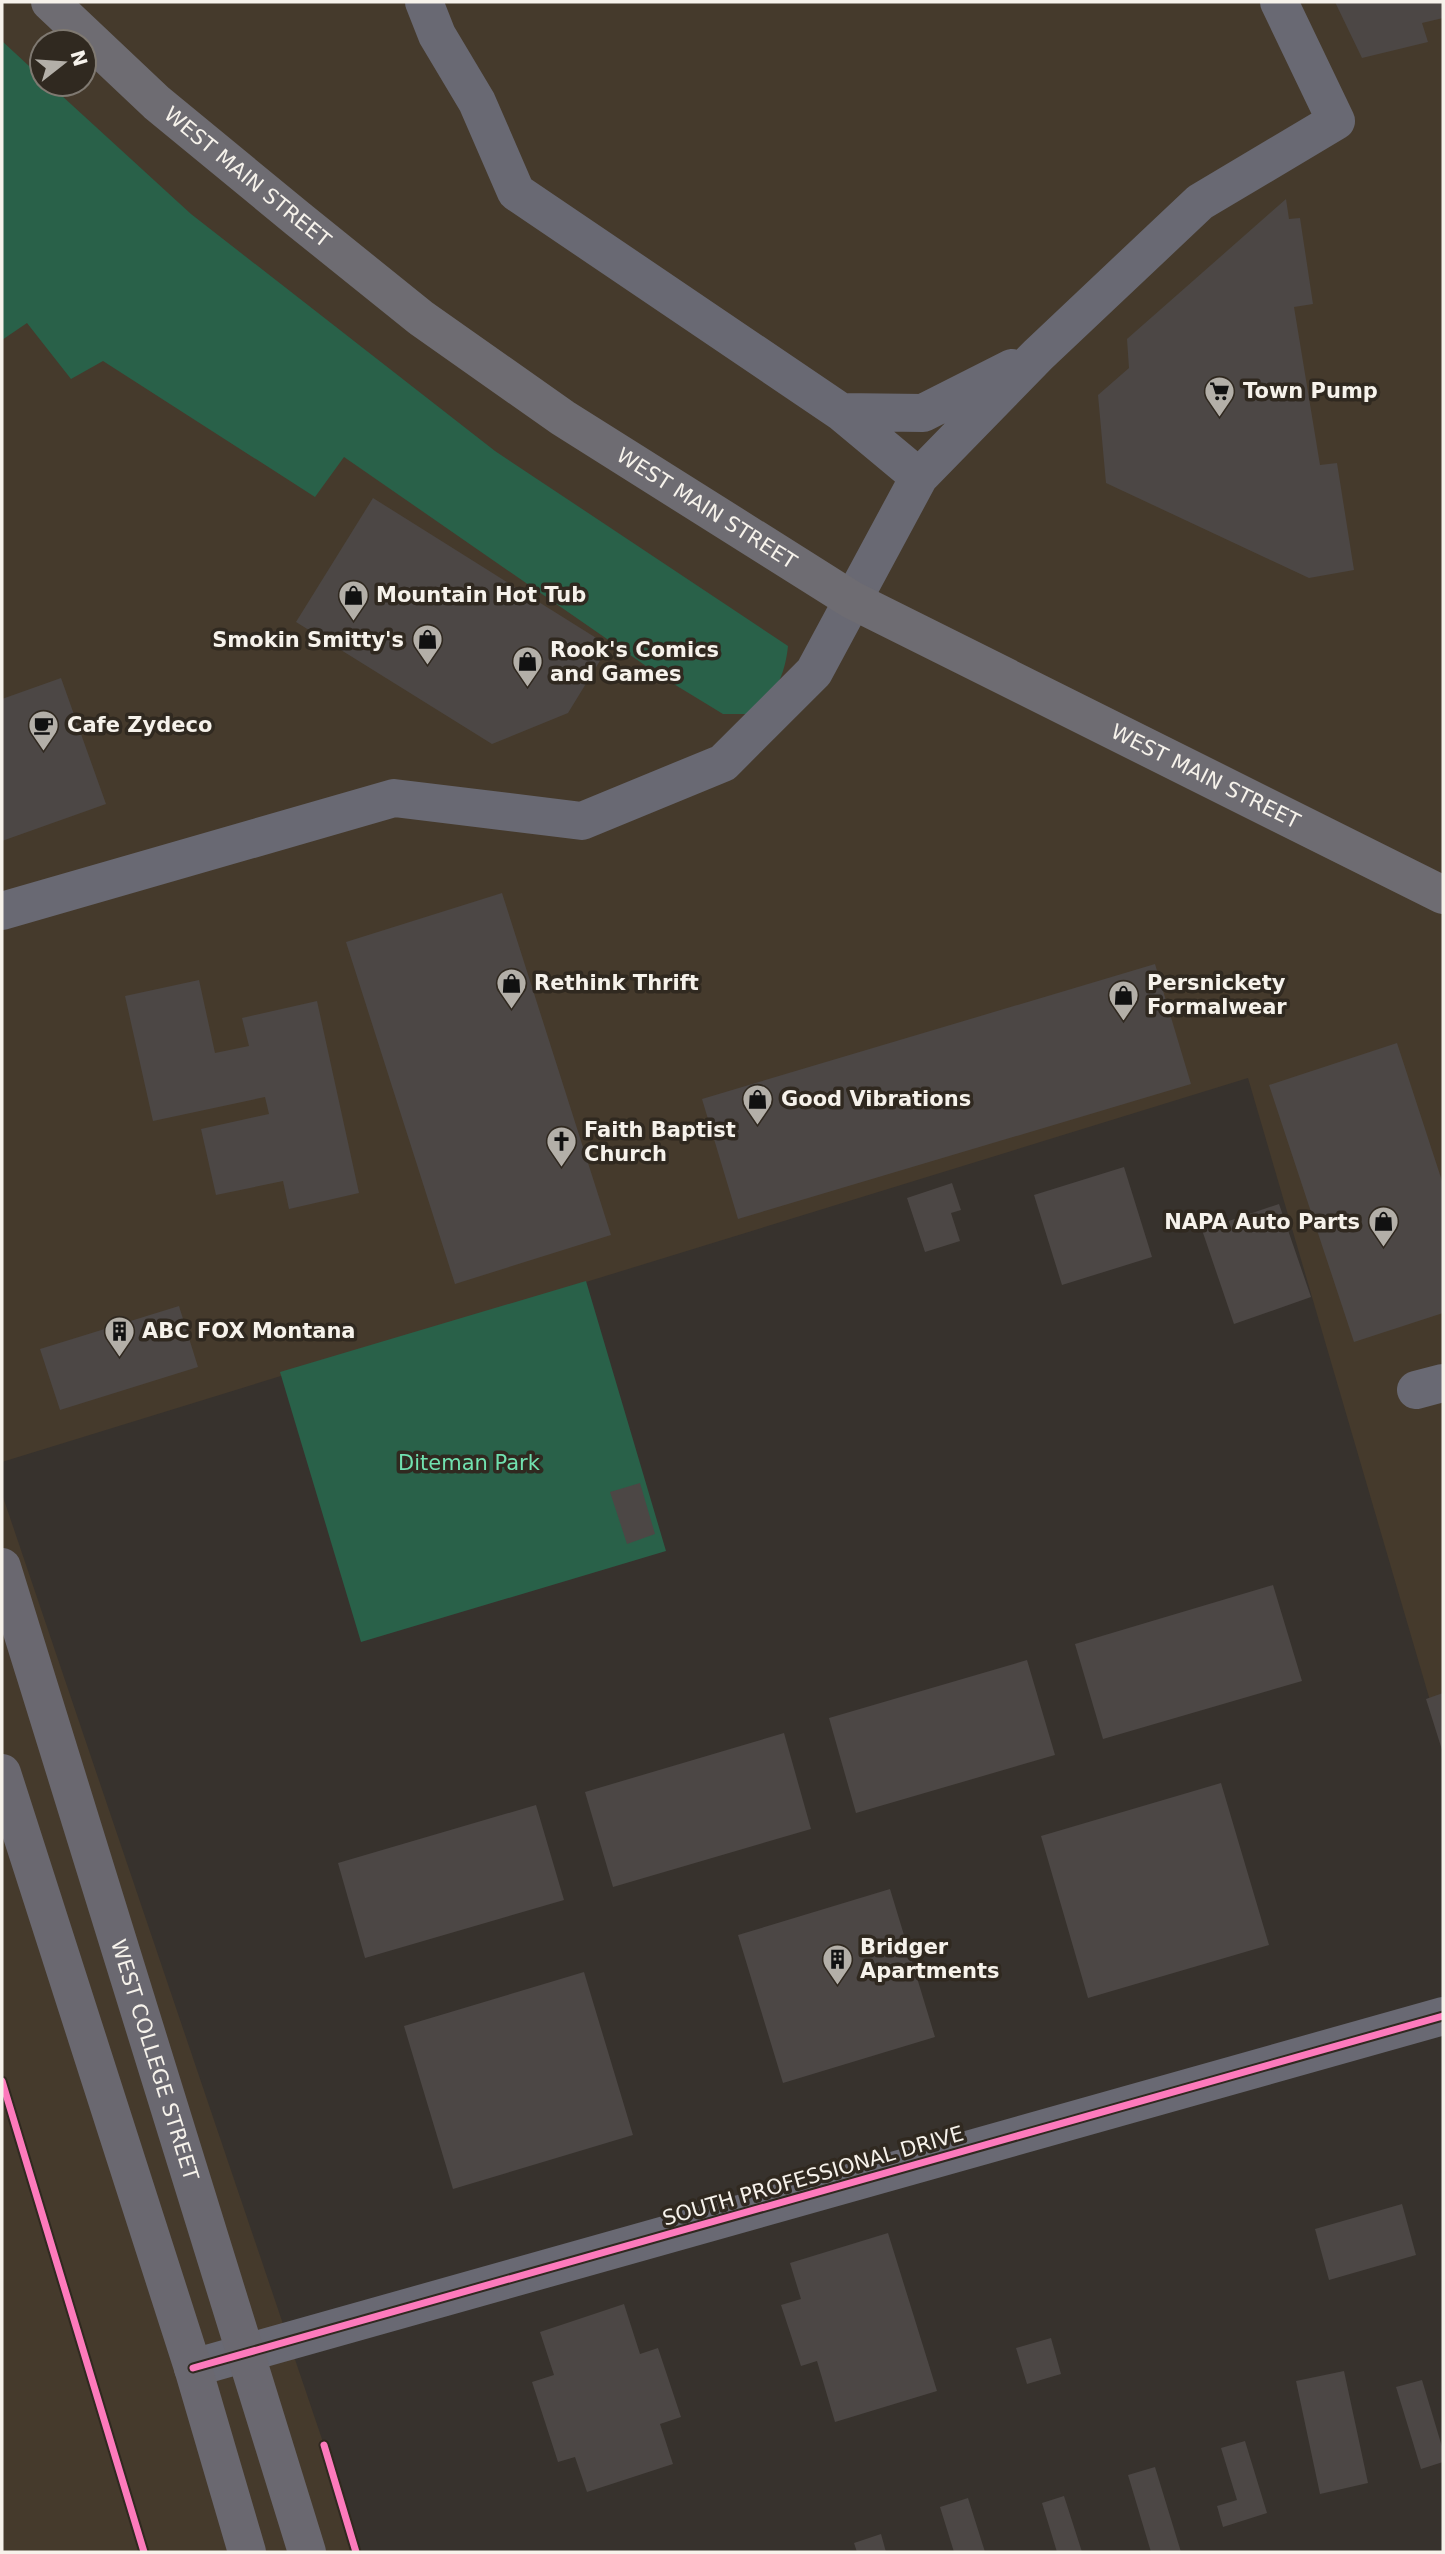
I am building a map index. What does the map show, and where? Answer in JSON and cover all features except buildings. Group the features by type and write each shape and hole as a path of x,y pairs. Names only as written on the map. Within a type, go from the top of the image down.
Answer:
{"highway":[{"name":"WEST MAIN STREET","path":"50,2 157,103 421,317 563,418 852,600 1443,895"}],"main road":[{"name":"WEST COLLEGE STREET","path":"2,1567 307,2552"},
{"path":"2,1773 192,2368 247,2552"}],"street":[{"path":"424,2 437,34 477,102 516,191 841,412 919,477"},
{"path":"2,911 394,798 582,821 723,763 814,672 919,477 1038,355 1200,202 1336,121 1279,2"},
{"path":"841,412 923,413 1038,355"},
{"name":"SOUTH PROFESSIONAL DRIVE","path":"192,2368 1443,2016"}],"shaded area":[{"path":"2,2 1443,2 1443,1745 1248,1078 2,1462"},
{"path":"2,1494 324,2445 358,2552 2,2552"}],"green space":[{"path":"2,41 28,65 28,98 64,98 191,214 495,451 788,646 779,682 758,714 723,714 659,675 344,457 315,497 103,361 71,379 27,323 2,340"},
{"name":"Diteman Park","path":"586,1281 666,1551 361,1642 280,1372"}],"cycle path":[{"path":"193,2368 1443,2016"},
{"path":"2,2081 144,2552"},
{"path":"324,2445 356,2552"}],"place":[{"name":"Town Pump","path":"1220,418"},
{"name":"Mountain Hot Tub","path":"353,622"},
{"name":"Smokin Smitty's","path":"427,667"},
{"name":"Rook's Comics and Games","path":"527,689"},
{"name":"Cafe Zydeco","path":"44,752"},
{"name":"Rethink Thrift","path":"511,1010"},
{"name":"Persnickety Formalwear","path":"1124,1022"},
{"name":"Good Vibrations","path":"758,1126"},
{"name":"Faith Baptist Church","path":"561,1169"},
{"name":"NAPA Auto Parts","path":"1383,1249"},
{"name":"ABC FOX Montana","path":"119,1358"},
{"name":"Bridger Apartments","path":"837,1986"}]}
